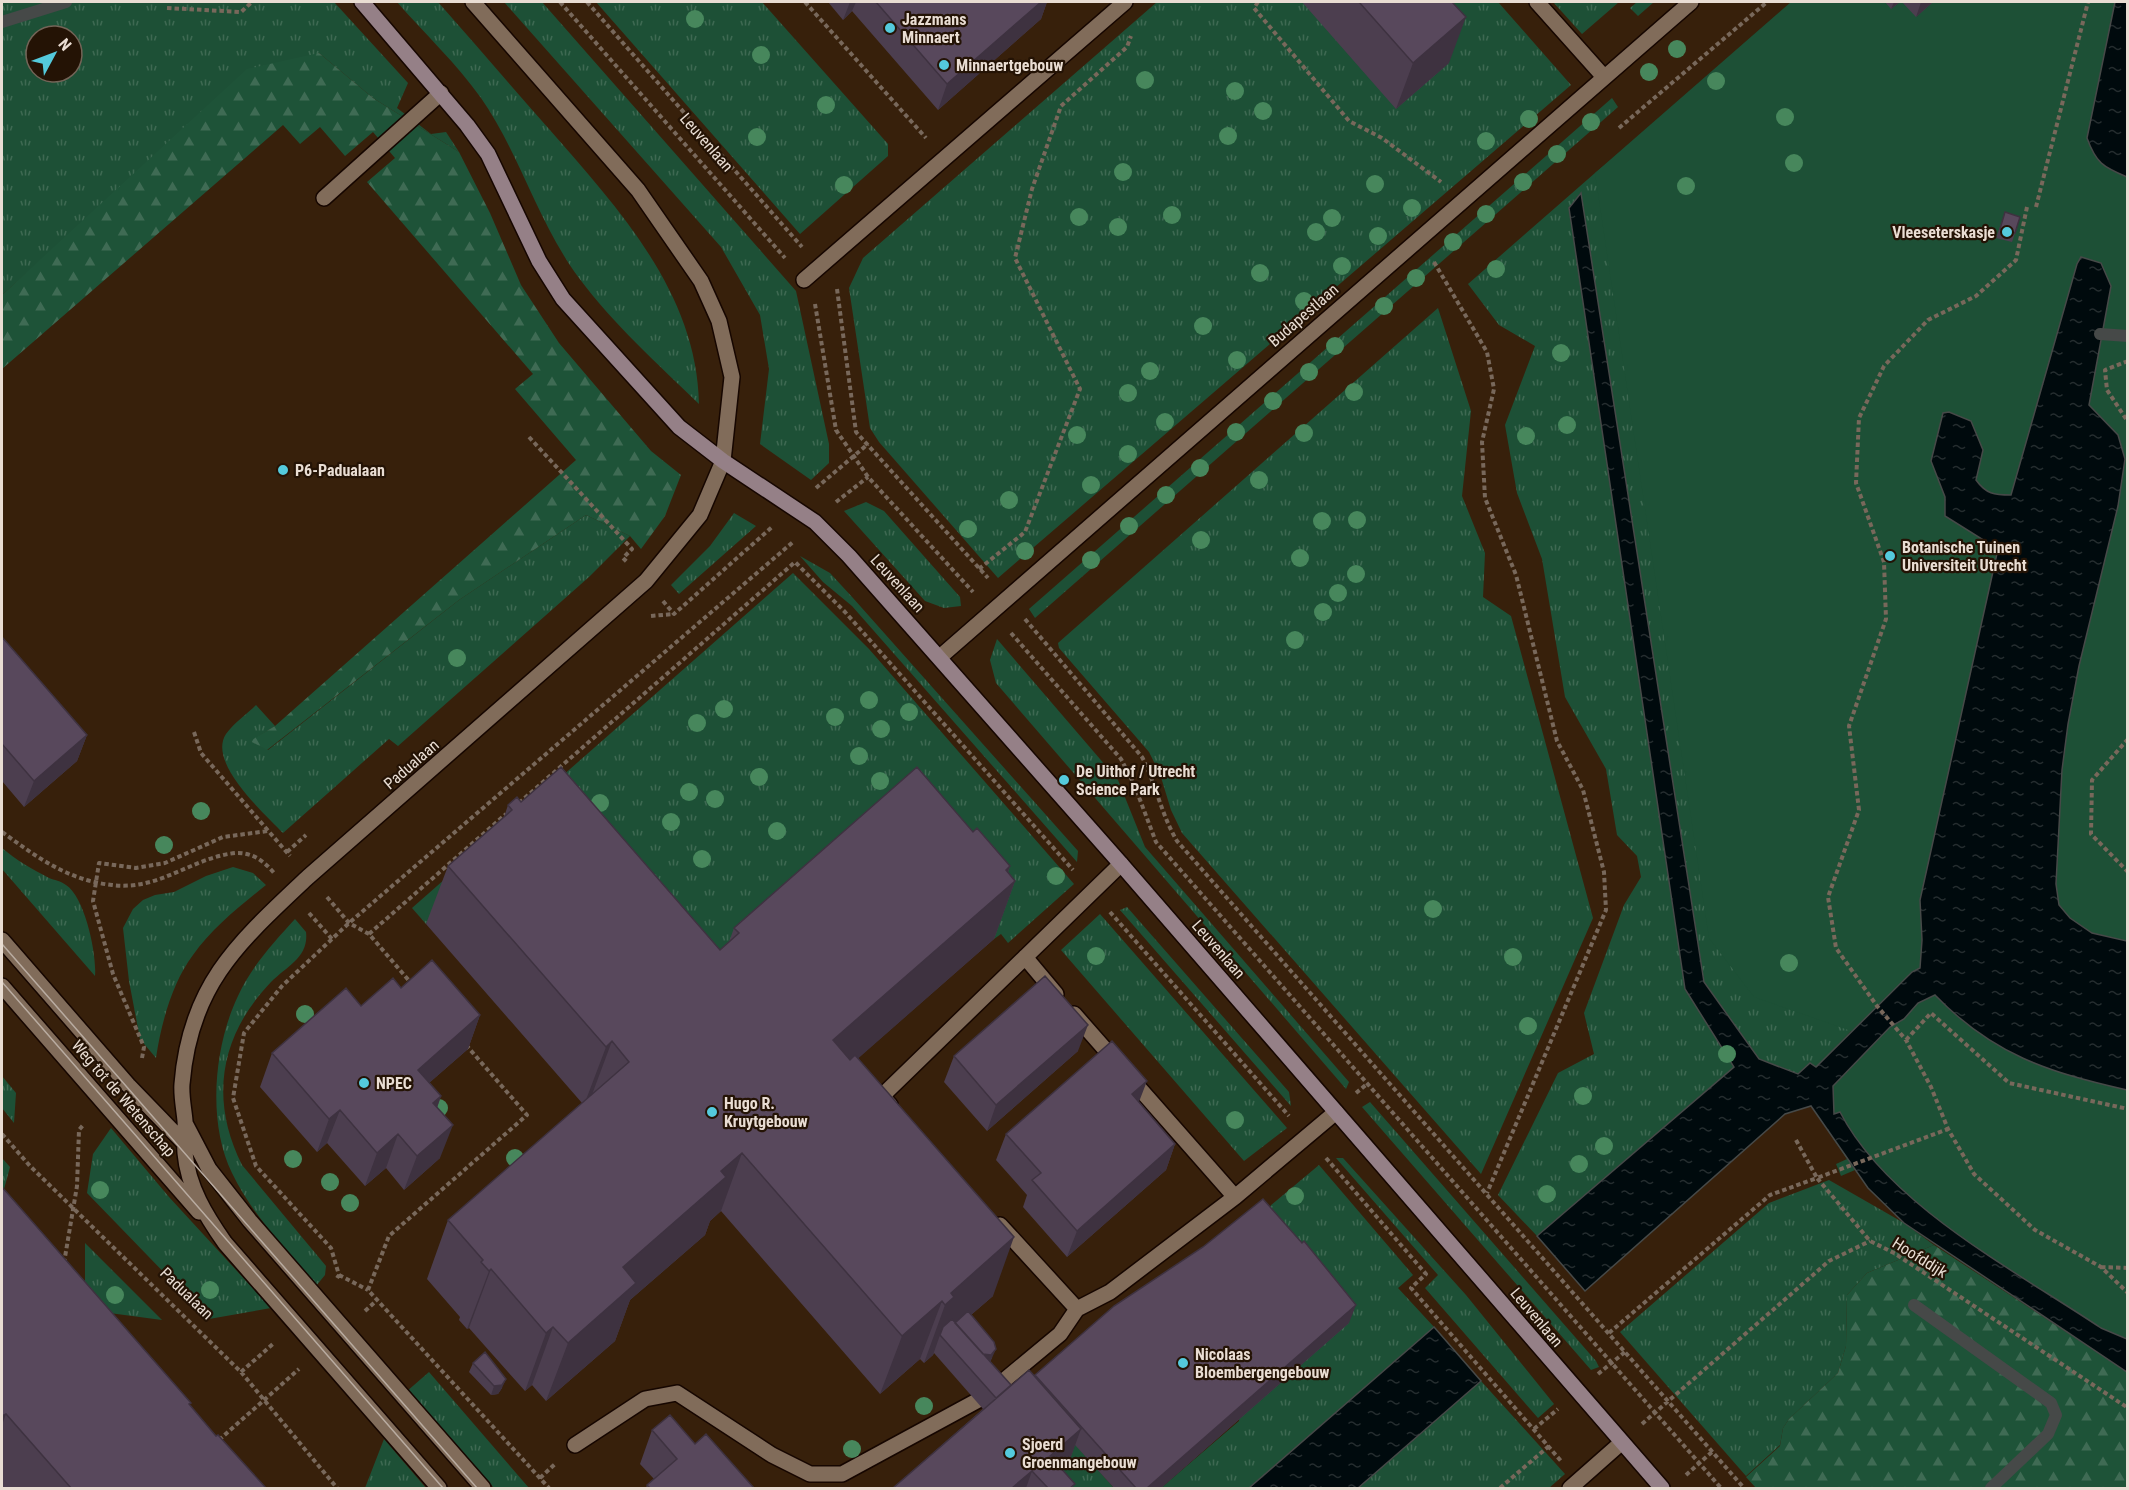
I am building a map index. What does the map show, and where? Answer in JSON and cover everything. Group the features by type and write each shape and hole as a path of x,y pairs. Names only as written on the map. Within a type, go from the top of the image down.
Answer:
{"main road":[{"name":"Leuvenlaan","path":"362,2 441,93 488,154 539,261 563,299 679,428 723,461 815,522 940,657 1662,1488"}],"street":[{"path":"474,2 638,190 701,281 719,321 732,377 723,461"},
{"path":"804,280 1125,2"},
{"path":"1537,2 1604,77"},
{"name":"Budapestlaan","path":"940,657 1691,2"},
{"path":"324,198 441,93"},
{"name":"Padualaan","path":"439,1488 219,1234 197,1200 185,1144 181,1086 189,1034 198,1006 229,955 291,893 646,581 700,515 723,461"},
{"path":"898,1113 882,1096 1121,864"},
{"name":"Weg tot de Wetenschap","path":"2,940 128,1084 209,1169"},
{"path":"1025,957 1235,1197"},
{"name":"Weg tot de Wetenschap","path":"2,986 219,1234"},
{"path":"575,1445 645,1399 678,1393 772,1455 810,1474 842,1474 984,1397 1060,1334 1077,1310 1110,1292 1235,1197 1336,1112"},
{"name":"Padualaan","path":"185,1123 209,1169 250,1221 483,1488"},
{"path":"991,1216 1077,1310"},
{"path":"1574,1485 1621,1443"}],"path":[{"path":"167,8 241,12 252,2"},
{"name":"Leuvenlaan","path":"561,2 804,280 816,305 836,430 868,477 992,612"},
{"path":"805,2 944,159"},
{"path":"1258,2 1254,8 1349,121 1382,138 1463,200"},
{"path":"1619,128 1767,2"},
{"path":"2036,207 2088,2"},
{"path":"979,569 1025,532 1080,389 1015,258 1032,189 1061,106 1127,47 1134,24"},
{"path":"2026,207 2016,260 1976,296 1928,320 1884,366 1859,418 1856,483 1884,562 1886,619 1849,726 1859,810 1828,897 1836,948 1877,1005 1906,1040 1948,1129 1974,1174 2035,1230 2101,1267 2127,1293"},
{"path":"1419,238 1487,352 1494,390 1482,442 1485,498 1516,575 1557,741 1583,790 1604,872 1606,910 1487,1193"},
{"path":"2127,361 2105,370 2107,390 2127,422"},
{"path":"322,1301 329,1294 339,1275 331,1248 256,1166 233,1098 244,1033 282,986 332,939 868,477"},
{"path":"369,934 795,562 845,612 1426,1274 1411,1288 1549,1446 1574,1485"},
{"path":"1006,598 1142,756 1150,772 1164,820 1177,841 1744,1488"},
{"path":"650,616 674,614"},
{"name":"Leuvenlaan","path":"1020,643 1121,759 1134,784 1156,843 1721,1488"},
{"path":"194,732 201,753 268,831 350,923 369,934 413,984"},
{"path":"2127,739 2092,780 2091,834 2127,872"},
{"path":"135,1064 144,1057 144,1047 112,974 93,901 99,863 136,868 155,865 223,837 268,831"},
{"path":"2,832 56,870 109,885 142,885 236,853 260,858 332,939"},
{"path":"287,852 306,835"},
{"path":"1906,1040 1931,1013 2009,1083 2127,1109"},
{"path":"368,1290 388,1236 527,1115 458,1036"},
{"path":"1609,1333 1770,1195 1948,1129"},
{"name":"Padualaan","path":"2,1134 30,1166 241,1372 337,1488"},
{"path":"1796,1140 1817,1178 1870,1241"},
{"name":"Hoofddijk","path":"1655,1413 1829,1261 1870,1241 1894,1252 2127,1408"},
{"path":"2101,1267 2127,1268"},
{"path":"339,1275 368,1290 549,1488"},
{"path":"345,1329 376,1301"},
{"path":"241,1372 296,1323"},
{"path":"210,1448 319,1350"},
{"path":"1500,1488 1549,1446"},
{"path":"1684,1476 1712,1452"}],"shaded area":[{"name":"De Uithof / Utrecht Science Park","path":"2,2 2127,2 2127,1488 2,1488"}],"green space":[{"path":"2,2 334,2 408,83 397,108 431,134 446,132 459,152 373,98 319,53 67,237 2,295"},
{"path":"397,2 438,2 626,221 649,254 669,289 684,325 695,364 699,404 621,328 579,278 552,235 507,142 481,98"},
{"path":"504,2 542,2 796,291 829,444 829,463 811,480 760,444 769,369 760,315 721,247"},
{"path":"596,2 762,2 888,144 888,156 800,234"},
{"path":"1157,2 1498,2 1571,85 998,578 879,442 870,428 849,288 863,258"},
{"path":"1553,2 1619,2 1582,34"},
{"path":"1637,2 1654,2 1638,16 1630,8"},
{"name":"Botanische Tuinen Universiteit Utrecht","path":"1791,2 2127,2 2127,1339 2101,1328 1904,1223 1868,1188 1855,1170 1841,1176 1836,1164 1847,1159 1811,1106 1792,1086 1851,1031 1754,997 1709,938 1595,173"},
{"path":"1751,45 1870,1012 1815,1067 1798,1074 1759,1059 1704,982 1581,194 1685,989 1734,1067 1537,1236 1498,1195 1558,1073 1594,1054 1584,1013 1624,905 1641,877 1637,856 1617,835 1606,769 1565,697 1542,559 1517,493 1505,425 1535,346 1499,325 1468,284 1595,173"},
{"path":"319,53 373,98 459,152 490,213 521,285 559,343 651,451 681,475 665,516 641,549 630,536 586,515 459,600 267,750 250,741 275,726 576,460 515,389 533,374 367,182 395,158 373,132 345,156 320,127 300,144 283,125 2,369 2,295 247,69"},
{"path":"1612,98 1618,107 1035,618 1029,609"},
{"path":"1438,308 1471,411 1462,496 1485,553 1483,597 1511,616 1593,918 1481,1174 1182,833 1171,810 1160,774 1149,752 1059,648 1058,643"},
{"path":"866,502 884,511 960,597 961,606 944,608 925,601 844,511"},
{"path":"734,513 756,526 679,594 671,585 710,546"},
{"path":"586,515 630,536 589,577 398,746 389,739 283,833 252,801 231,773 224,759 222,746 229,730 256,705 275,726 251,741 268,750 459,600"},
{"path":"800,556 830,573 853,598 1078,851 1077,862 852,606 823,582"},
{"path":"793,573 869,649 1074,884 1008,943 1001,934 994,939 985,929 713,986 491,868 426,924 412,908"},
{"path":"997,639 1118,780 1145,847 1349,1082 1346,1089 996,683 990,660"},
{"path":"2,848 30,868 64,884 73,891 84,914 92,941 95,976 2,869"},
{"path":"233,867 253,873 266,885 218,926 186,966 168,1004 156,1058 140,1039 129,981 123,928 133,909 143,900 155,895 174,892 206,876"},
{"path":"1127,907 1289,1092 1291,1106 1120,910"},
{"path":"1100,914 1287,1128 1244,1161 1061,950"},
{"path":"295,919 306,932 304,948 296,960 271,982 254,1002 240,1024 225,1069 223,1092 225,1116 242,1165 326,1266 325,1275 316,1286 271,1232 240,1188 224,1153 217,1108 217,1084 223,1038 238,996 256,965"},
{"path":"2,1076 16,1093 14,1123 2,1108"},
{"path":"1370,1102 1599,1367 1591,1370 1362,1107"},
{"path":"111,1128 169,1197 271,1308 209,1319 87,1193 93,1154"},
{"path":"2,1158 10,1167 3,1193 2,1191"},
{"path":"1336,1158 1343,1158 1466,1295 1554,1404 1538,1418 1425,1288 1438,1275"},
{"path":"1319,1165 1413,1275 1398,1288 1434,1327 1249,1488 1161,1488 1239,1421 1257,1217"},
{"path":"1829,1180 1904,1223 1934,1245 1867,1273 1847,1295 1846,1346 1838,1373 1789,1419 1783,1428 1780,1445 1746,1476 1620,1332 1769,1203"},
{"path":"85,1243 162,1320 102,1312 85,1294"},
{"path":"1934,1245 2127,1372 2127,1488 1756,1488 1746,1477 1780,1446 1783,1428 1789,1419 1838,1373 1846,1346 1847,1295 1867,1273"},
{"path":"429,1372 529,1488 494,1488 406,1392"},
{"path":"1481,1381 1565,1474 1549,1488 1358,1488"},
{"path":"1065,1433 1114,1488 1038,1488"},
{"path":"384,1439 426,1488 365,1488"}],"water":[{"path":"2115,2 2127,2 2127,177 2101,163 2087,138"},
{"path":"1581,193 1704,982 1759,1059 1798,1074 1810,1063 1816,1067 1912,972 1920,968 1922,940 1920,900 1998,549 1945,516 1945,497 1931,461 1943,413 1949,412 1971,421 1983,450 1976,480 1980,485 1991,493 2011,495 2077,264 2081,257 2101,263 2111,286 2089,405 2118,435 2125,459 2118,506 2079,666 2068,724 2062,770 2056,884 2059,905 2070,918 2092,933 2127,941 2127,1090 2047,1068 2000,1047 1978,1033 1935,995 1918,1003 1904,1019 1890,1027 1833,1086 1834,1114 1840,1112 1862,1146 1889,1177 1957,1234 2101,1328 2127,1339 2127,1372 1904,1223 1868,1188 1811,1106 1785,1114 1585,1291 1537,1236 1734,1067 1685,989 1569,208"},
{"path":"1434,1327 1481,1381 1358,1488 1249,1488"}],"building":[{"path":"876,2 1041,2 947,84"},
{"path":"1359,2 1452,2 1466,17 1413,63"},
{"path":"2005,212 2020,217 2015,233 2000,229"},
{"path":"2,637 87,735 34,781 2,744"},
{"name":"Hugo R. Kruytgebouw","path":"561,767 720,950 739,933 734,928 917,767 973,832 977,828 1010,866 1006,870 1015,881 833,1040 850,1060 855,1055 1014,1237 951,1293 954,1297 945,1305 942,1301 902,1336 742,1153 721,1171 726,1177 623,1267 636,1283 568,1343 553,1327 546,1333 491,1269 489,1271 481,1262 483,1260 448,1220 629,1062 612,1041 606,1047 448,866 512,810 508,805 517,797 521,802"},
{"path":"432,960 480,1015 418,1070 441,1096 433,1103 453,1125 417,1156 398,1134 377,1153 340,1110 329,1119 272,1053 346,988 361,1006 393,978 401,988"},
{"path":"1045,976 1088,1025 996,1105 954,1056"},
{"path":"1112,1041 1147,1081 1132,1094 1175,1144 1077,1231 1032,1180 1041,1173 1006,1134"},
{"path":"2,1187 191,1403 189,1404 216,1436 218,1435 266,1488 71,1488 6,1414 2,1416"},
{"name":"Nicolaas Bloembergengebouw","path":"1263,1199 1302,1243 1304,1241 1356,1305 1147,1488 1136,1488 1035,1375 1114,1306 1203,1247"},
{"path":"968,1311 994,1342 996,1349 991,1355 983,1354 955,1323"},
{"path":"952,1319 1011,1385 996,1398 940,1335 943,1327"},
{"path":"485,1352 506,1379 502,1385 494,1386 473,1363"},
{"path":"1029,1370 1081,1429 1050,1456 1075,1484 1070,1488 1048,1488 1032,1471 1012,1488 893,1488"},
{"path":"670,1415 695,1444 706,1434 754,1488 650,1488 647,1485 677,1459 652,1430"}],"waterway":[{"path":"2,22 66,2"},
{"path":"2100,334 2128,336"},
{"path":"1914,1305 2051,1403 2056,1415 2048,1434 1991,1488"}],"tram line":[{"path":"2,944 477,1488"},
{"path":"2,982 443,1488"}],"place":[{"name":"Jazzmans Minnaert","path":"890,28"},
{"name":"Minnaertgebouw","path":"944,65"},
{"name":"Vleeseterskasje","path":"2007,232"},
{"name":"P6-Padualaan","path":"283,470"},
{"name":"Botanische Tuinen Universiteit Utrecht","path":"1890,556"},
{"name":"De Uithof / Utrecht Science Park","path":"1064,780"},
{"name":"NPEC","path":"364,1083"},
{"name":"Hugo R. Kruytgebouw","path":"712,1112"},
{"name":"Nicolaas Bloembergengebouw","path":"1183,1363"},
{"name":"Sjoerd Groenmangebouw","path":"1010,1453"}]}
